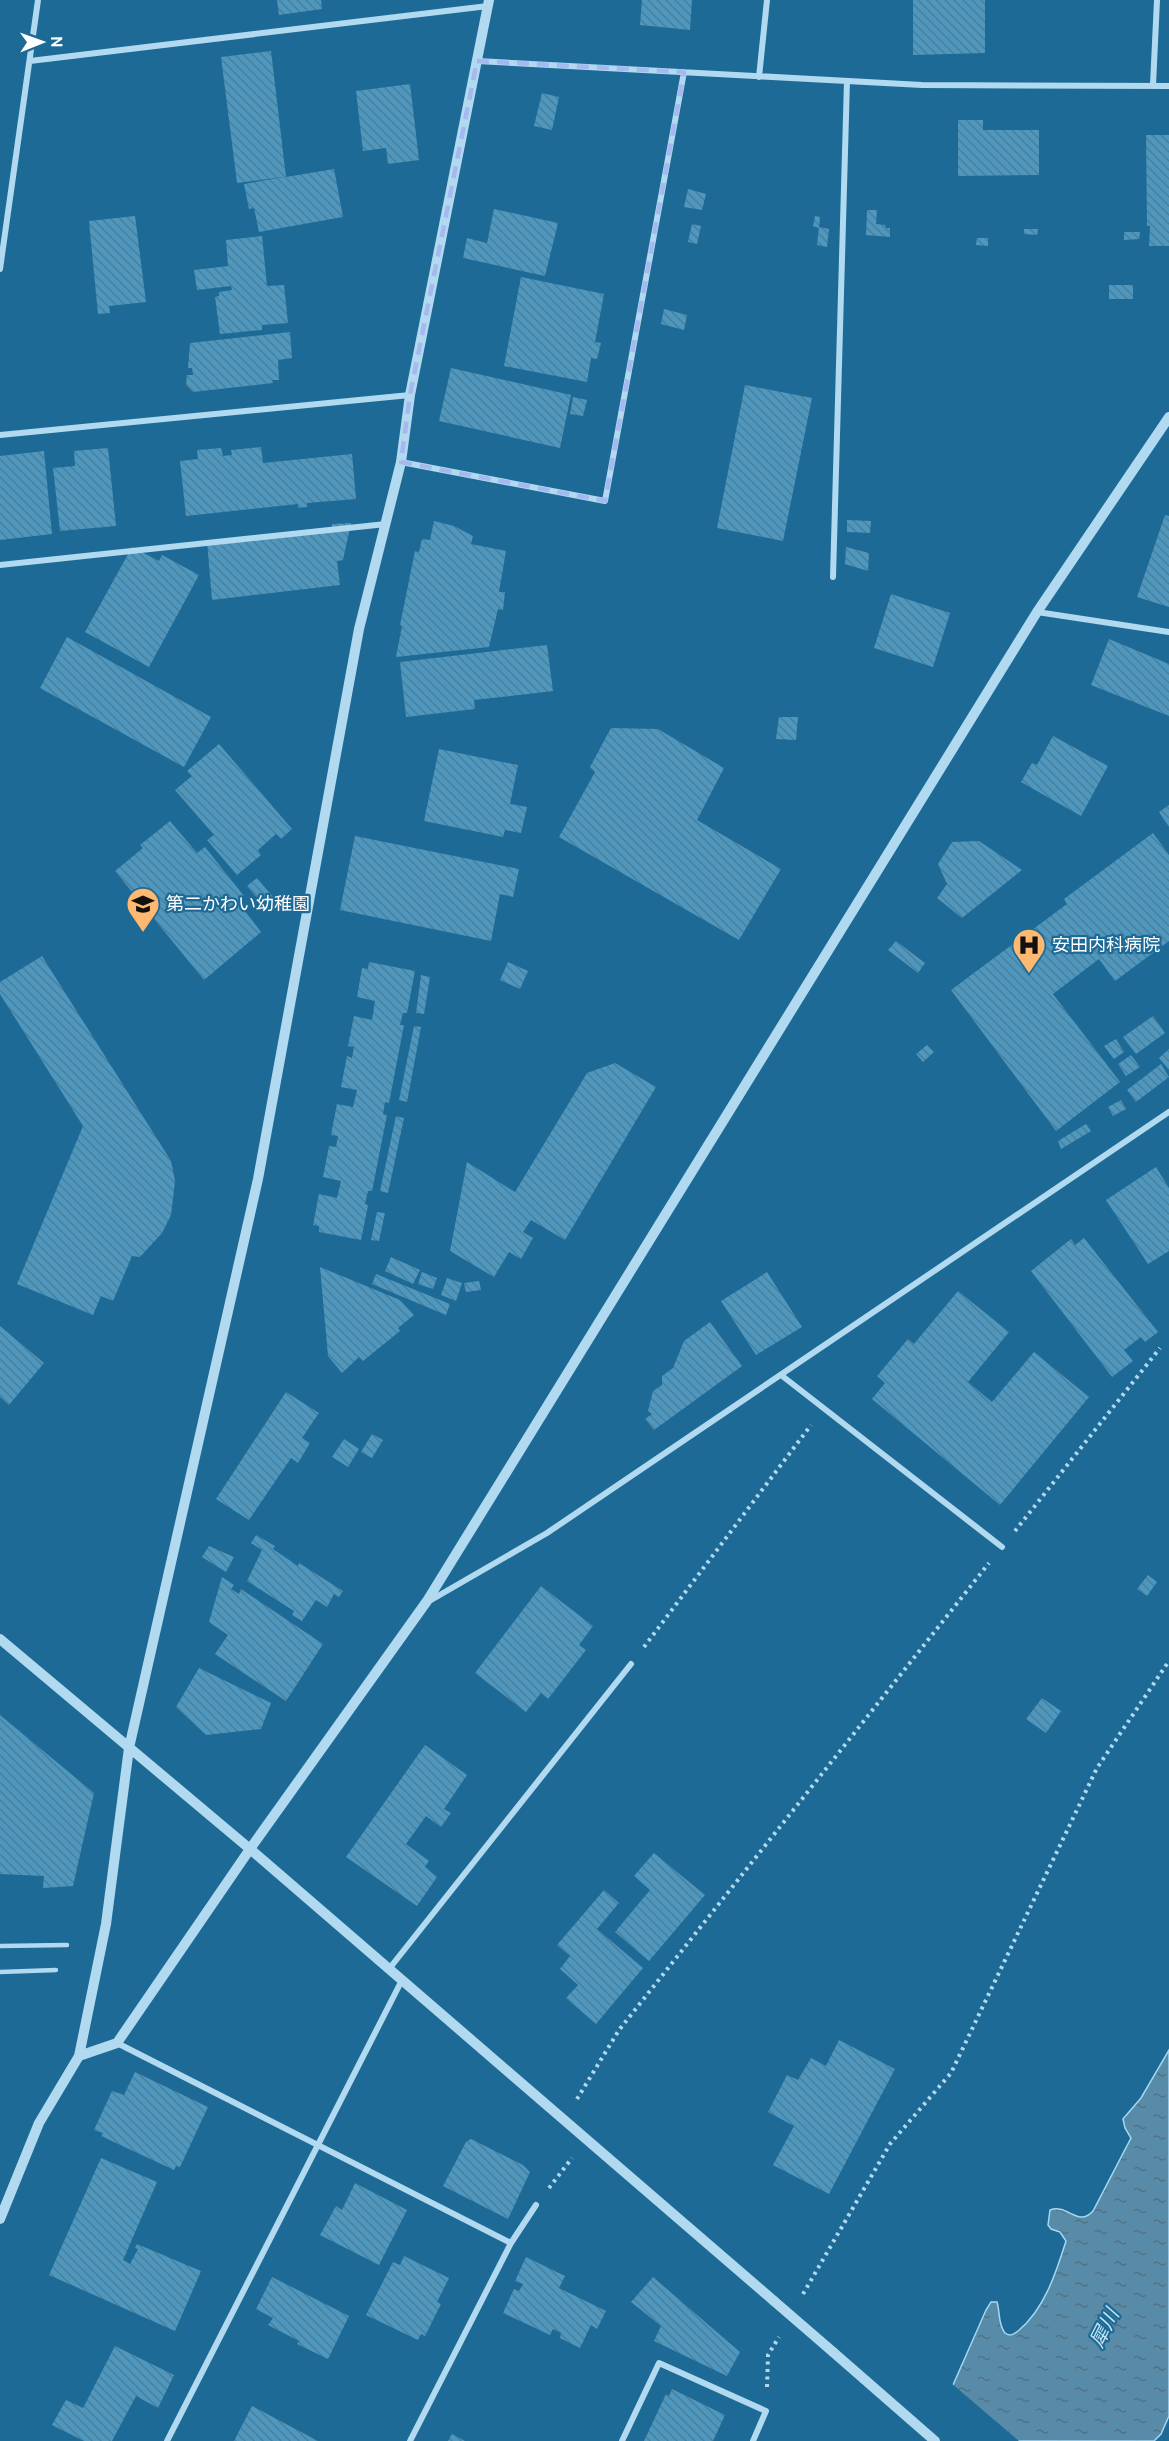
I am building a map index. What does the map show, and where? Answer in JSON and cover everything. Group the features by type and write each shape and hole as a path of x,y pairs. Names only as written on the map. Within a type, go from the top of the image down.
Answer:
{"street":[{"path":"0,269 38,0"},
{"path":"759,77 767,0"},
{"path":"1153,86 1156,0"},
{"path":"0,2219 39,2123 79,2056 106,1924 129,1748 258,1179 359,629 401,462 410,395 488,3 30,61"},
{"path":"477,61 922,86 1169,86"},
{"path":"401,462 605,501 684,72"},
{"path":"833,577 847,81"},
{"path":"0,435 410,395"},
{"path":"79,2056 117,2043 250,1849 427,1601 1037,612 1169,417"},
{"path":"0,565 387,524"},
{"path":"1037,612 1169,632"},
{"path":"427,1601 547,1533 1169,1112"},
{"path":"781,1374 1002,1547"},
{"path":"0,1639 390,1969 935,2441"},
{"path":"390,1969 631,1664"},
{"path":"167,2441 402,1980"},
{"path":"117,2043 511,2243"},
{"path":"410,2441 511,2243 536,2205"},
{"path":"622,2441 659,2363 766,2411 753,2441"}],"lane":[{"path":"0,1946 67,1945"},
{"path":"0,1972 56,1971"}],"path":[{"path":"564,2120 618,2030 1160,1348"},
{"path":"631,1664 824,1408"},
{"path":"803,2295 890,2144 951,2073 1097,1768 1169,1661"},
{"path":"536,2205 586,2139"},
{"path":"766,2411 768,2355 780,2335"}],"highlighted area":[{"path":"477,61 684,72 605,501 401,462 410,395"}],"water":[{"name":"犀川","path":"1169,2050 1169,2416 1161,2434 1154,2441 939,2441 953,2385 986,2310 991,2302 997,2302 1001,2326 1005,2333 1010,2335 1018,2331 1035,2313 1053,2278 1066,2241 1060,2232 1051,2229 1048,2225 1050,2210 1062,2210 1082,2217 1088,2216 1093,2211 1131,2138 1123,2119 1141,2098"}],"pier":[{"path":"951,2383 1019,2441 936,2441"}],"building":[{"path":"277,0 321,0 322,9 279,15"},
{"path":"642,0 692,0 690,30 640,25"},
{"path":"913,0 985,0 985,53 913,55"},
{"path":"271,51 286,177 334,169 343,217 259,232 254,208 249,209 244,184 284,177 237,183 221,57"},
{"path":"410,84 419,160 388,164 386,148 363,151 356,91"},
{"path":"542,93 559,97 552,130 534,126"},
{"path":"958,120 983,120 983,130 1039,130 1039,175 958,176"},
{"path":"1146,135 1169,135 1169,246 1149,246"},
{"path":"688,189 706,194 702,210 684,207"},
{"path":"494,209 558,223 545,276 463,258 467,238 487,243"},
{"path":"867,210 877,210 876,224 890,228 890,237 866,235"},
{"path":"135,216 146,302 109,306 110,313 98,314 89,221"},
{"path":"815,216 820,217 819,228 813,226"},
{"path":"692,224 701,226 697,244 688,242"},
{"path":"819,227 829,229 827,247 817,245"},
{"path":"1024,229 1038,229 1037,235 1024,234"},
{"path":"1124,232 1140,232 1139,239 1124,240"},
{"path":"262,236 267,286 284,285 288,323 262,325 262,330 220,334 215,297 219,296 219,292 232,290 231,286 197,290 194,270 228,266 226,240"},
{"path":"977,238 988,238 988,246 976,245"},
{"path":"521,277 604,294 595,342 601,343 597,359 591,358 587,382 504,366"},
{"path":"1109,285 1133,285 1133,299 1109,299"},
{"path":"664,309 687,315 684,330 661,324"},
{"path":"290,332 292,358 278,360 279,380 272,380 273,383 193,392 186,385 187,375 193,375 192,368 188,368 190,343"},
{"path":"451,368 571,395 560,448 439,421"},
{"path":"745,385 812,398 783,541 717,528"},
{"path":"573,397 587,400 583,416 570,414"},
{"path":"261,447 263,463 352,454 356,499 307,503 307,507 298,508 298,504 186,516 180,461 198,459 197,450 221,448 223,456 232,455 231,450"},
{"path":"108,448 116,526 60,531 53,468 75,466 74,451"},
{"path":"44,451 52,534 0,540 0,456"},
{"path":"1165,515 1169,516 1169,607 1137,597"},
{"path":"847,520 871,521 870,533 847,532"},
{"path":"434,521 454,526 473,536 471,544 506,551 499,592 505,592 503,610 498,609 489,647 396,657 415,551 419,552 422,539 430,540"},
{"path":"351,523 343,560 337,561 340,585 212,600 207,541"},
{"path":"132,547 159,561 162,555 199,575 149,667 85,632"},
{"path":"846,547 869,553 868,571 845,564"},
{"path":"891,594 950,613 933,667 874,648"},
{"path":"67,637 211,717 184,767 40,688"},
{"path":"1109,639 1169,664 1169,716 1091,685"},
{"path":"547,645 553,691 474,700 475,709 406,717 400,662"},
{"path":"779,717 798,717 796,740 776,739"},
{"path":"611,728 658,729 724,768 697,820 781,869 739,940 559,837 595,772 590,767"},
{"path":"1053,736 1108,766 1081,816 1021,782 1032,763 1037,765"},
{"path":"219,744 292,829 281,839 276,834 258,850 261,855 237,875 207,840 214,835 175,790 192,776 187,771"},
{"path":"439,749 518,765 510,804 527,807 521,833 505,830 503,837 424,821"},
{"path":"1169,805 1169,827 1159,812"},
{"path":"170,821 197,853 205,847 244,896 241,900 248,909 245,911 261,932 204,980 115,871 143,848 140,845"},
{"path":"1153,833 1169,855 1169,941 1115,981 1099,959 1053,994 1120,1082 1056,1131 951,990 1067,904 1064,899"},
{"path":"355,836 519,869 513,897 500,894 491,941 340,910"},
{"path":"979,841 1022,870 962,918 937,898 947,884 938,864 952,842"},
{"path":"257,878 279,904 269,912 247,886"},
{"path":"896,941 925,963 918,973 888,950"},
{"path":"42,956 171,1161 175,1181 171,1215 162,1233 140,1257 132,1256 113,1301 101,1296 93,1315 17,1284 83,1126 0,994 0,982"},
{"path":"369,962 415,971 407,1013 403,1013 400,1025 404,1025 389,1103 385,1102 383,1114 387,1115 372,1191 368,1191 365,1204 368,1205 361,1240 319,1232 319,1226 313,1225 319,1194 337,1198 341,1181 323,1177 329,1146 336,1147 338,1136 331,1135 337,1104 353,1107 357,1090 341,1087 347,1056 352,1058 354,1047 348,1046 354,1016 372,1020 375,1001 357,997 362,968 368,969"},
{"path":"508,962 528,971 520,989 500,980"},
{"path":"421,975 430,977 424,1014 416,1013"},
{"path":"1153,1016 1165,1033 1136,1054 1123,1037"},
{"path":"414,1026 421,1027 407,1102 399,1100"},
{"path":"1116,1039 1124,1052 1114,1059 1104,1046"},
{"path":"927,1045 934,1052 923,1062 916,1054"},
{"path":"1169,1049 1169,1070 1159,1058"},
{"path":"1131,1055 1140,1067 1126,1076 1118,1064"},
{"path":"615,1063 656,1087 565,1240 531,1220 523,1232 533,1238 521,1259 509,1252 494,1277 450,1251 467,1162 515,1192 587,1073"},
{"path":"1161,1064 1169,1077 1136,1102 1127,1090"},
{"path":"1121,1100 1126,1109 1113,1116 1108,1107"},
{"path":"396,1116 404,1118 388,1193 380,1191"},
{"path":"1086,1124 1091,1131 1061,1149 1058,1141"},
{"path":"1156,1167 1169,1188 1169,1251 1148,1264 1106,1200"},
{"path":"377,1212 385,1213 379,1241 371,1240"},
{"path":"1084,1238 1158,1332 1145,1342 1141,1337 1124,1350 1133,1361 1112,1377 1031,1271 1071,1239 1075,1245"},
{"path":"391,1257 420,1270 413,1284 385,1271"},
{"path":"320,1267 400,1300 414,1315 398,1328 400,1331 363,1361 359,1357 342,1373 328,1356"},
{"path":"422,1272 437,1278 433,1289 418,1284"},
{"path":"767,1272 802,1327 756,1355 721,1301"},
{"path":"376,1274 450,1304 446,1315 372,1284"},
{"path":"447,1278 462,1283 456,1301 441,1295"},
{"path":"479,1281 481,1290 466,1292 464,1283"},
{"path":"958,1291 1009,1332 968,1382 992,1402 1034,1352 1089,1397 1000,1505 872,1399 885,1383 877,1376 908,1339 914,1344"},
{"path":"710,1322 742,1366 654,1430 645,1419 652,1414 648,1411 653,1391 662,1385 662,1376 673,1368 684,1341"},
{"path":"0,1326 44,1363 9,1405 0,1397"},
{"path":"286,1392 319,1413 302,1438 310,1443 298,1463 291,1458 249,1520 216,1499"},
{"path":"372,1434 383,1440 372,1458 361,1452"},
{"path":"344,1439 359,1449 348,1467 332,1457"},
{"path":"256,1535 275,1546 273,1549 298,1566 299,1563 343,1591 339,1597 334,1594 327,1607 316,1600 302,1621 292,1615 294,1611 247,1581 262,1550 251,1543"},
{"path":"209,1546 234,1557 226,1572 202,1557"},
{"path":"1148,1575 1157,1582 1147,1596 1137,1589"},
{"path":"222,1577 234,1585 231,1589 239,1594 241,1589 323,1644 286,1701 215,1654 228,1635 209,1622"},
{"path":"541,1586 593,1626 579,1645 586,1650 548,1699 541,1693 526,1712 475,1673"},
{"path":"199,1668 271,1703 261,1729 206,1735 176,1707"},
{"path":"1042,1698 1061,1711 1046,1733 1026,1719"},
{"path":"0,1715 94,1793 73,1886 43,1888 44,1876 0,1874"},
{"path":"425,1745 467,1775 444,1809 451,1813 441,1827 426,1816 406,1844 429,1861 425,1867 437,1877 417,1906 346,1857"},
{"path":"654,1853 705,1895 649,1961 615,1932 650,1890 634,1876"},
{"path":"604,1890 619,1903 597,1929 643,1968 596,2024 566,1998 578,1985 560,1969 570,1956 557,1945"},
{"path":"839,2040 895,2069 829,2194 773,2165 794,2126 768,2112 787,2075 798,2080 811,2058 826,2066"},
{"path":"135,2072 208,2107 180,2167 176,2166 174,2170 101,2136 103,2133 94,2130 112,2091 124,2095"},
{"path":"471,2139 523,2165 530,2172 508,2219 443,2186 466,2142"},
{"path":"101,2158 157,2182 123,2260 130,2264 138,2249 135,2248 137,2244 201,2271 175,2331 49,2275"},
{"path":"355,2183 407,2210 379,2265 320,2235 336,2206 342,2210"},
{"path":"404,2256 449,2278 437,2302 441,2304 425,2336 421,2334 418,2340 366,2315 393,2262 400,2265"},
{"path":"526,2257 565,2276 559,2288 606,2311 597,2329 591,2325 580,2348 560,2338 561,2333 553,2329 550,2335 503,2313 514,2289 519,2291 523,2284 515,2281"},
{"path":"272,2277 349,2316 328,2359 297,2344 299,2341 268,2325 273,2318 256,2309"},
{"path":"653,2277 740,2352 727,2376 654,2341 661,2326 631,2302"},
{"path":"115,2346 174,2375 158,2408 136,2396 112,2441 84,2441 52,2425 66,2400 83,2408"},
{"path":"672,2389 725,2415 713,2441 644,2441 666,2394 669,2396"},
{"path":"252,2406 318,2441 234,2441"},
{"path":"452,2434 465,2441 448,2441"}],"place":[{"name":"第二かわい幼稚園","path":"143,933"},
{"name":"安田内科病院","path":"1029,974"}]}
